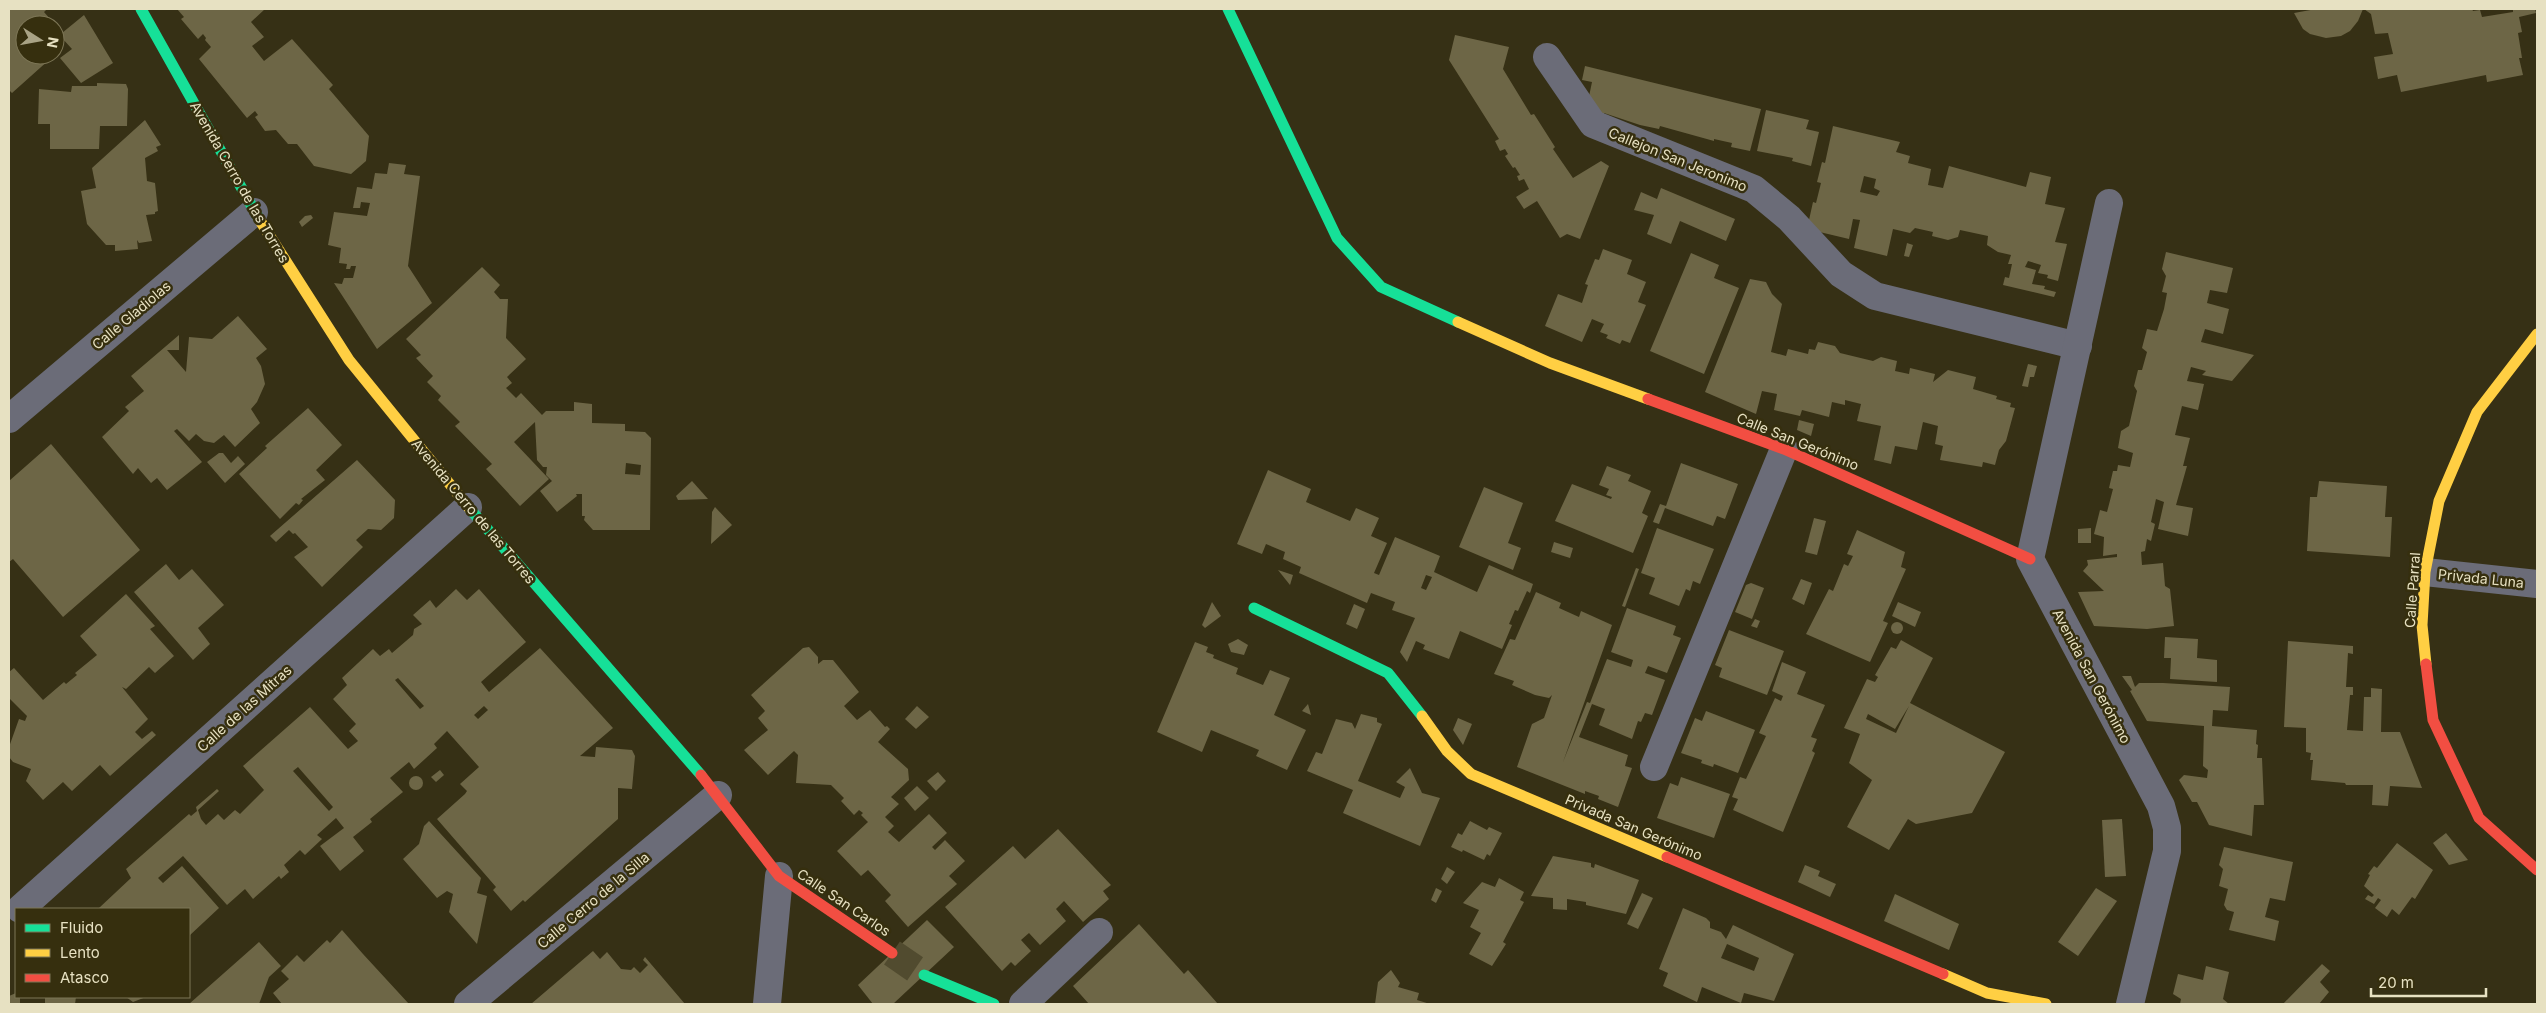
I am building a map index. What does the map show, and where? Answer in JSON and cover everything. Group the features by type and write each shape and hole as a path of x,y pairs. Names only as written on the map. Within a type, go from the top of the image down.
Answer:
{"street":[{"name":"Avenida Cerro de las Torres","path":"141,9 254,212 349,360 468,507 718,795 779,876"},
{"name":"Calle San Gerónimo","path":"1228,9 1337,238 1381,286 1550,363 1784,449 2030,559"},
{"name":"Callejon San Jeronimo","path":"1547,58 1594,124 1754,189 1789,218 1841,274 1875,296 2078,346"},
{"path":"2030,559 2109,203"},
{"name":"Calle Gladiolas","path":"9,419 254,212"},
{"name":"Calle Parral","path":"2537,334 2477,412 2438,501 2425,572 2422,625 2433,720 2479,818 2526,863 2537,870"},
{"path":"1654,767 1784,449"},
{"name":"Calle de las Mitras","path":"21,908 468,507"},
{"name":"Avenida San Gerónimo","path":"2030,559 2161,806 2167,828 2166,851 2130,1004"},
{"name":"Privada Luna","path":"2425,572 2537,584"},
{"name":"Privada San Gerónimo","path":"1254,608 1388,673 1407,695 1447,751 1471,774 1987,993 2046,1004"},
{"name":"Calle Cerro de la Silla","path":"468,1004 718,795"},
{"path":"767,1004 779,876"},
{"name":"Calle San Carlos","path":"779,876 892,953"},
{"path":"1023,1004 1099,932"},
{"path":"924,975 994,1004"}],"building":[{"path":"9,9 47,9 44,12 47,15 15,15 15,65 43,65 12,93 9,90"},
{"path":"177,9 265,9 251,22 264,37 252,46 264,61 292,39 333,85 329,89 369,136 366,161 351,174 314,166 297,144 288,144 276,130 265,131 255,117 258,115 255,111 247,118 199,59 211,47 205,40 206,38 203,34 198,39 181,19 184,17"},
{"path":"2316,9 2363,9 2358,21 2350,31 2341,36 2326,38 2310,34 2303,29 2294,13"},
{"path":"2364,9 2472,9 2473,11 2480,10 2482,17 2513,12 2513,9 2535,9 2536,13 2519,17 2522,32 2518,33 2522,58 2519,58 2523,75 2487,82 2486,75 2401,92 2397,75 2378,79 2374,57 2393,54 2388,33 2375,34 2371,14"},
{"path":"84,15 113,63 81,83 65,64 65,54 72,49 65,41 65,31"},
{"path":"1455,35 1509,47 1503,69 1531,115 1534,114 1555,147 1553,149 1573,178 1601,161 1609,166 1580,239 1567,234 1560,238 1537,201 1524,209 1516,197 1529,189 1524,179 1519,181 1517,176 1520,175 1505,156 1508,154 1505,149 1500,151 1495,141 1499,139 1449,60"},
{"path":"1585,66 1761,109 1750,151 1731,147 1732,143 1714,139 1714,141 1660,126 1659,129 1640,125 1604,113 1604,115 1586,111 1592,82 1582,80"},
{"path":"97,83 126,84 128,89 127,126 100,126 99,149 50,149 50,124 38,124 39,89 71,92 72,86 97,86"},
{"path":"1766,110 1809,120 1806,129 1819,132 1811,166 1792,161 1793,158 1757,151"},
{"path":"145,120 161,145 156,147 158,151 145,158 147,181 155,183 158,211 155,214 146,215 152,241 139,243 137,240 138,249 115,251 115,245 106,245 87,224 81,191 96,188 92,168"},
{"path":"1833,126 1900,142 1896,152 1910,156 1908,163 1931,169 1928,185 1943,188 1949,166 2026,187 2030,172 2051,177 2045,204 2065,208 2055,242 2067,244 2058,281 2047,278 2048,275 2038,273 2041,265 2028,261 2025,267 2036,270 2032,284 2045,286 2044,289 2056,292 2054,297 2003,285 2005,277 2009,278 2012,264 2008,264 2011,255 1998,252 1987,245 1988,236 1960,230 1958,237 1948,240 1932,236 1933,232 1915,228 1910,233 1893,229 1887,256 1854,248 1860,220 1853,219 1849,239 1807,229 1813,202 1816,203 1821,183 1817,182 1822,162 1825,163","holes":["1864,176 1876,179 1874,188 1880,191 1877,196 1860,192"]},
{"path":"389,163 406,165 404,174 420,176 408,266 432,303 377,349 334,283 342,284 344,278 353,278 356,266 346,269 347,264 339,263 341,248 328,245 334,212 367,216 370,203 361,202 360,208 353,208 357,187 372,189 375,173 387,174"},
{"path":"1661,188 1735,219 1726,241 1680,221 1671,244 1647,234 1654,215 1634,210 1641,192 1657,199"},
{"path":"311,215 313,218 302,227 299,222 305,216"},
{"path":"1907,243 1913,245 1909,257 1904,256"},
{"path":"1603,249 1632,260 1627,274 1646,282 1638,302 1646,305 1630,343 1622,340 1620,344 1606,338 1608,335 1600,332 1604,324 1592,319 1582,342 1545,326 1558,294 1582,303 1588,285 1585,284 1595,259 1599,260"},
{"path":"2166,252 2233,268 2227,293 2210,290 2207,303 2229,309 2223,334 2205,329 2201,342 2254,355 2232,381 2202,375 2206,371 2191,367 2187,381 2204,384 2198,410 2182,406 2175,435 2190,438 2183,466 2187,466 2176,505 2193,508 2188,536 2158,529 2164,502 2156,499 2151,522 2155,524 2151,541 2147,539 2145,551 2141,552 2142,565 2163,563 2165,586 2170,589 2174,626 2147,629 2094,626 2078,592 2104,591 2083,571 2088,565 2087,560 2117,557 2117,554 2103,556 2104,537 2094,534 2100,510 2107,512 2113,489 2109,488 2113,471 2117,471 2118,465 2130,467 2133,453 2118,448 2121,431 2129,426 2137,391 2134,386 2138,370 2142,370 2147,352 2142,348 2147,329 2157,331 2164,309 2167,293 2162,292 2166,276 2162,269"},
{"path":"1691,253 1719,265 1714,278 1739,288 1704,374 1650,351"},
{"path":"482,267 500,285 494,292 500,299 508,299 506,338 526,359 507,377 512,383 506,388 516,398 521,393 542,415 546,411 574,411 574,402 592,404 592,423 625,424 625,431 645,432 651,438 650,530 593,530 584,520 585,516 582,516 582,494 576,494 577,496 557,512 540,491 552,481 546,475 547,467 543,467 537,460 535,422 514,442 549,479 520,506 486,469 492,464 455,426 460,422 438,400 441,396 427,382 433,376 416,358 421,355 406,339","holes":["626,463 641,465 640,475 625,474"]},
{"path":"1750,279 1766,282 1772,294 1782,304 1771,352 1786,356 1788,349 1808,354 1809,349 1815,350 1818,342 1835,346 1840,353 1873,361 1881,357 1897,361 1895,371 1909,374 1910,368 1935,374 1933,382 1948,370 1976,377 1973,389 1997,396 1996,399 2011,403 2010,407 2015,408 2006,441 1999,450 1995,465 1983,462 1982,467 1940,460 1943,446 1935,444 1938,426 1923,422 1917,450 1895,446 1891,464 1874,460 1881,426 1857,421 1861,404 1845,400 1845,405 1832,402 1829,417 1802,410 1800,416 1774,410 1777,394 1762,391 1756,414 1705,392"},
{"path":"238,316 267,349 256,358 261,366 265,384 257,402 251,409 260,423 235,447 224,435 214,443 204,441 196,434 189,441 177,429 174,431 202,462 167,490 157,478 151,483 138,468 133,474 102,437 129,411 125,407 144,391 131,376 179,335 179,350 167,350 186,372 189,337 212,339"},
{"path":"2028,364 2037,366 2034,377 2030,377 2028,387 2022,386"},
{"path":"308,408 342,445 316,470 325,480 301,499 303,500 299,505 296,503 280,519 239,474 267,448 265,446"},
{"path":"1799,420 1814,424 1811,436 1797,430"},
{"path":"51,444 140,550 63,617 13,559 9,562 9,481"},
{"path":"219,453 223,453 231,463 238,456 245,464 225,483 207,462"},
{"path":"357,460 395,500 394,518 381,530 368,529 356,540 363,547 322,587 294,557 308,547 295,533 293,534 289,530 276,542 270,536"},
{"path":"1681,463 1738,484 1725,519 1717,516 1713,526 1665,508 1659,524 1653,522 1660,504 1666,506"},
{"path":"1607,466 1631,475 1628,481 1651,491 1642,513 1648,516 1633,553 1555,521 1572,484 1611,499 1612,497 1606,495 1609,489 1599,485"},
{"path":"1268,470 1311,489 1306,502 1350,521 1356,508 1379,518 1371,536 1387,543 1374,573 1379,575 1395,537 1440,556 1434,572 1477,592 1489,565 1533,584 1530,593 1527,591 1518,611 1515,610 1509,624 1512,625 1502,649 1460,631 1449,659 1423,649 1425,645 1416,641 1407,662 1400,652 1415,618 1392,610 1395,602 1371,593 1367,603 1299,573 1301,567 1283,559 1285,552 1266,544 1262,554 1237,544","holes":["1426,575 1432,577 1426,590 1421,588"]},
{"path":"692,481 708,499 678,500 676,496"},
{"path":"2319,481 2387,486 2385,517 2392,517 2390,557 2307,551 2310,497 2317,497"},
{"path":"1484,487 1523,503 1508,543 1521,548 1513,570 1459,547"},
{"path":"715,507 732,525 711,544 712,512"},
{"path":"1814,518 1826,521 1817,555 1805,552"},
{"path":"1657,528 1714,549 1700,584 1693,581 1690,591 1686,589 1679,606 1649,594 1655,578 1641,573"},
{"path":"2091,528 2091,543 2078,543 2078,529"},
{"path":"1857,530 1905,552 1901,567 1906,569 1883,621 1888,623 1870,662 1806,634 1829,589 1833,591 1844,564 1848,566 1853,556 1847,554"},
{"path":"1554,542 1573,548 1570,558 1551,552"},
{"path":"166,564 179,580 192,569 224,605 198,628 210,644 193,660 134,592"},
{"path":"1636,568 1639,569 1625,607 1622,606"},
{"path":"1278,570 1293,575 1290,585"},
{"path":"1801,579 1812,583 1804,605 1792,599"},
{"path":"1751,583 1764,588 1752,619 1735,612 1746,585"},
{"path":"456,589 467,600 479,589 526,642 481,682 489,692 540,648 613,728 580,756 595,757 596,747 632,750 635,756 632,789 618,788 618,819 525,902 523,900 511,911 493,890 496,887 437,819 465,794 467,791 460,784 479,767 447,731 434,744 437,748 414,769 409,762 390,778 403,792 370,819 372,822 353,837 364,851 340,871 320,846 344,828 336,818 317,835 322,839 305,855 300,850 284,865 289,872 281,879 279,876 253,899 245,889 227,905 183,856 158,878 163,883 182,866 219,908 190,935 190,908 99,908 131,878 126,869 189,814 191,816 197,811 196,807 217,789 219,791 198,810 201,819 206,825 218,814 224,820 235,810 240,814 264,790 243,766 310,707 348,749 358,741 349,731 356,724 333,699 347,685 342,678 373,649 380,656 389,649 392,653 413,635 414,629 422,624 413,615 430,600 436,608","holes":["398,678 424,706 420,709 395,680","484,706 488,710 478,719 474,715","298,767 333,807 329,811 293,771"]},
{"path":"1536,592 1561,603 1559,608 1579,617 1581,611 1612,625 1563,762 1587,702 1590,703 1607,659 1631,667 1633,660 1611,652 1627,608 1676,626 1673,635 1681,638 1667,673 1648,666 1645,673 1665,680 1652,715 1645,713 1641,722 1638,721 1632,739 1599,725 1605,709 1592,704 1579,737 1628,755 1625,766 1632,768 1618,807 1598,799 1599,796 1585,791 1585,794 1517,767 1532,724 1544,718 1552,695 1549,698 1535,695 1512,685 1514,681 1494,674 1510,639 1515,640"},
{"path":"126,594 155,626 150,629 174,656 155,673 149,667 126,689 122,687 148,719 135,732 142,739 152,731 156,735 110,776 100,765 72,791 63,782 43,800 26,781 31,769 13,762 9,757 9,747 19,719 25,721 27,716 9,698 9,672 14,668 43,700 64,682 66,684 77,675 75,673 97,655 80,636"},
{"path":"1212,602 1221,616 1205,628 1202,625"},
{"path":"1898,602 1921,612 1915,627 1892,616"},
{"path":"1354,604 1365,609 1357,629 1346,624"},
{"path":"1755,619 1760,621 1757,628 1751,626"},
{"path":"1895,622 1899,622 1903,628 1899,634 1895,634 1891,630 1891,626"},
{"path":"1729,630 1784,651 1767,695 1719,677 1722,668 1715,665"},
{"path":"2165,637 2198,639 2197,658 2217,660 2217,682 2170,679 2171,658 2164,658"},
{"path":"1238,639 1248,645 1244,655 1231,652 1228,644"},
{"path":"1901,640 1933,658 1910,703 2005,752 1972,813 1916,824 1908,819 1889,850 1847,827 1872,780 1849,763 1860,734 1844,728 1867,679 1875,682 1878,677 1875,675 1891,647 1896,649","holes":["1909,706 1896,733 1866,719 1868,714 1895,729"]},
{"path":"2288,641 2353,646 2353,654 2348,653 2346,687 2353,687 2353,695 2350,695 2347,730 2363,731 2364,697 2371,697 2371,688 2382,689 2381,732 2400,732 2422,788 2390,786 2388,806 2372,805 2373,785 2346,785 2345,783 2311,780 2313,760 2310,760 2311,753 2306,752 2306,728 2284,727"},
{"path":"1195,642 1208,647 1206,652 1214,655 1213,658 1238,668 1236,674 1263,685 1270,670 1290,678 1274,715 1306,730 1287,770 1256,756 1259,750 1211,730 1202,752 1157,732"},
{"path":"809,647 818,657 818,664 823,660 833,660 859,692 844,706 857,720 870,710 885,727 887,726 890,729 878,742 908,769 909,780 891,797 899,804 885,817 894,826 888,832 899,842 929,814 947,833 932,847 935,850 945,840 965,861 949,876 957,884 908,927 885,901 891,895 868,870 861,876 837,851 868,822 861,815 863,813 859,810 854,815 841,801 844,798 831,785 796,783 798,755 794,751 768,775 744,750 768,730 758,718 765,711 751,695 803,648"},
{"path":"1782,662 1806,672 1797,694 1825,705 1811,737 1817,739 1812,751 1815,753 1783,832 1733,810 1738,799 1732,797 1740,777 1746,779 1766,736 1759,733 1775,698 1781,701 1783,696 1772,691"},
{"path":"2122,676 2131,676 2135,687 2139,683 2163,683 2230,687 2228,711 2213,710 2212,726 2257,730 2257,758 2262,758 2264,805 2254,805 2252,836 2209,825 2197,802 2192,802 2179,780 2184,775 2207,778 2208,770 2203,766 2204,726 2147,721 2130,691 2132,690"},
{"path":"1308,704 1311,715 1302,711"},
{"path":"917,706 929,717 916,729 905,719"},
{"path":"1706,711 1755,730 1738,773 1714,764 1713,767 1701,763 1702,760 1681,753 1695,718 1702,721"},
{"path":"1361,714 1377,718 1377,722 1382,724 1358,781 1400,798 1405,787 1396,782 1410,768 1422,793 1440,798 1420,846 1343,813 1353,790 1307,771 1316,752 1322,754 1336,719 1352,723 1355,729"},
{"path":"1458,718 1472,724 1463,745 1453,730"},
{"path":"440,770 444,775 436,782 431,777"},
{"path":"938,772 946,781 936,791 927,781"},
{"path":"416,776 421,778 423,783 421,788 416,790 411,788 409,783 411,778"},
{"path":"1681,777 1730,794 1714,838 1657,818 1670,783 1678,786"},
{"path":"917,786 929,798 915,811 904,798"},
{"path":"2122,819 2126,876 2105,877 2102,820"},
{"path":"429,821 481,878 477,893 487,896 477,944 449,912 453,894 447,891 437,898 403,859 419,844 424,826"},
{"path":"1470,821 1487,830 1489,827 1502,833 1490,856 1487,854 1484,860 1463,850 1462,852 1451,847 1458,833 1462,835"},
{"path":"1058,829 1111,885 1103,891 1109,899 1083,922 1064,901 1056,909 1066,921 1040,945 1029,933 1021,940 1031,951 1015,966 1011,962 1002,971 945,907 1013,846 1025,859"},
{"path":"2446,833 2468,860 2449,865 2433,843"},
{"path":"2397,843 2433,870 2415,899 2412,897 2399,915 2392,909 2387,917 2375,908 2381,900 2378,898 2374,904 2365,899 2368,895 2372,897 2374,895 2364,886 2370,875 2368,874 2374,866 2377,868"},
{"path":"2224,847 2293,862 2285,901 2270,898 2265,917 2279,921 2275,941 2229,930 2234,912 2227,910 2224,905 2228,889 2219,886 2223,869 2219,865"},
{"path":"1553,856 1591,863 1591,867 1594,868 1595,864 1639,880 1626,914 1586,905 1586,902 1567,899 1567,910 1553,909 1553,898 1531,896"},
{"path":"1805,865 1820,871 1818,876 1836,884 1830,897 1798,882"},
{"path":"1447,867 1455,872 1447,884 1441,879"},
{"path":"1499,878 1524,892 1520,900 1524,902 1503,942 1506,944 1492,966 1469,954 1481,933 1470,927 1479,910 1463,903 1482,882 1495,887"},
{"path":"1436,888 1442,891 1436,903 1431,900"},
{"path":"2096,888 2117,901 2078,956 2058,942"},
{"path":"1642,893 1653,898 1638,929 1627,924"},
{"path":"1895,894 1959,924 1949,950 1884,921"},
{"path":"1683,908 1706,918 1710,922 1710,928 1721,932 1726,939 1733,925 1794,954 1774,1001 1744,993 1741,1003 1702,987 1697,1002 1663,986 1668,973 1659,969","holes":["1727,944 1759,958 1754,971 1721,958"]},
{"path":"927,920 954,947 893,1004 873,1004 858,985"},
{"path":"1139,924 1184,974 1188,970 1218,1004 1089,1004 1073,986"},
{"path":"342,930 409,1004 282,1004 273,993 289,979 281,971 297,955 304,962 327,940 330,943"},
{"path":"259,942 281,966 269,977 259,1004 189,1004"},
{"path":"593,951 600,959 607,952 621,969 631,970 634,967 640,973 648,965 643,960 645,957 685,1004 531,1004"},
{"path":"2322,964 2330,971 2320,982 2329,992 2319,1004 2283,1004"},
{"path":"2206,966 2229,972 2223,999 2229,1004 2180,1004 2181,999 2173,994 2178,974 2203,980"},
{"path":"1391,970 1400,983 1398,987 1419,993 1417,1000 1430,1004 1375,1004 1378,982"},
{"path":"15,993 15,998 20,998 20,1004 9,1004 9,996"},
{"path":"45,998 76,998 75,1004 45,1004"},
{"path":"127,998 143,998 133,1002"}],"tunnel":[{"path":"892,953 924,975"}],"traffic: fast":[{"path":"141,9 259,219"},
{"path":"1228,9 1337,238 1381,287 1458,322"},
{"path":"470,509 701,775"},
{"path":"1254,608 1388,673 1422,716"},
{"path":"924,975 994,1004"}],"traffic: slow":[{"path":"259,219 349,360 470,509"},
{"path":"1458,322 1550,363 1648,399"},
{"path":"2426,664 2422,625 2425,572 2439,501 2477,412 2537,334"},
{"path":"1422,716 1447,751 1471,774 1667,857"},
{"path":"1943,974 1987,993 2046,1004"}],"traffic: jam":[{"path":"1648,399 1784,449 2030,559"},
{"path":"2426,664 2433,720 2479,818 2537,870"},
{"path":"701,775 779,876 892,953"},
{"path":"1667,857 1943,974"}]}
